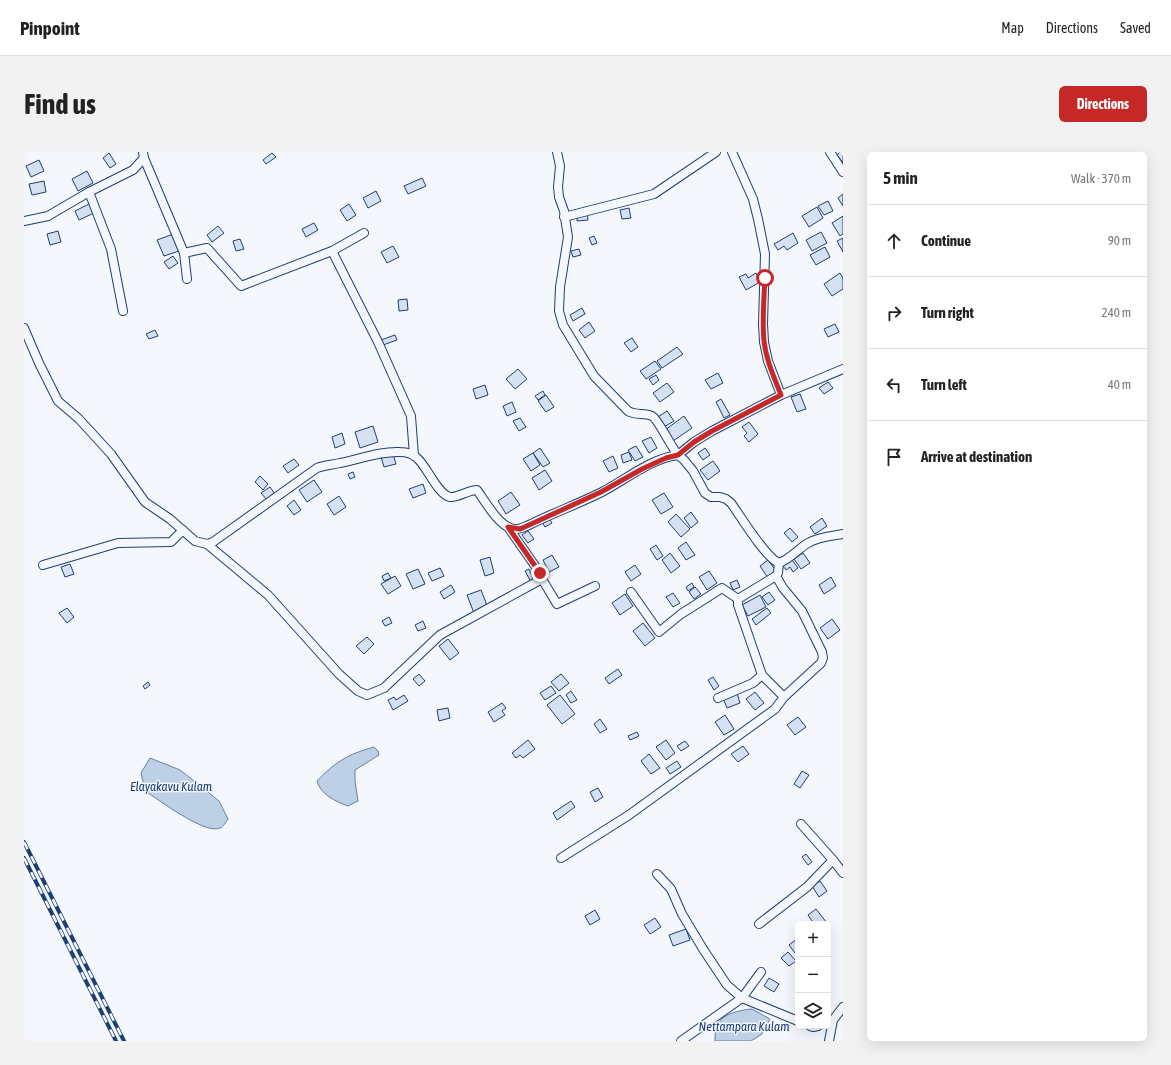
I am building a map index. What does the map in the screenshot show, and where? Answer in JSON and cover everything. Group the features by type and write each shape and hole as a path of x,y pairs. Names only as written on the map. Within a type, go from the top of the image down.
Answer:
{"street":[{"path":"557,152 560,160 558,188 559,197 568,237 562,272 559,311 563,325 594,376 628,411 635,415 647,415 656,419 673,449 693,471 705,493 711,497 726,499 770,558 779,563"},
{"path":"564,217 654,194 716,152"},
{"path":"732,152 753,199 758,219 765,254 764,342 768,361 781,395"},
{"path":"830,152 843,172"},
{"path":"24,221 48,216 89,192 133,170 144,155"},
{"path":"144,155 184,253 187,279"},
{"path":"89,192 111,249 123,311"},
{"path":"184,253 207,248 242,286 332,250 364,233"},
{"path":"332,250 378,342 411,416 414,456"},
{"path":"24,328 58,401 79,419 111,454 145,502 170,519 195,541 206,544 268,595 339,674 358,691 367,695 384,688 440,635 542,579"},
{"path":"508,527 520,529 601,492 642,469 666,458 678,455 694,442 712,431 781,395 843,369"},
{"path":"206,544 213,542 323,465 334,464 387,452 411,453 419,459 440,489 446,495 451,497 470,490 476,490 500,521 508,527 540,573 557,604 595,586"},
{"path":"43,565 118,543 172,542 183,530"},
{"path":"779,563 810,542 843,534"},
{"path":"738,599 776,576 778,573 779,563"},
{"path":"562,858 628,815 775,709 784,697 821,663 823,656 802,611 776,576"},
{"path":"631,592 659,632 681,614 722,588 738,599"},
{"path":"738,599 738,605 762,675 784,697"},
{"path":"718,698 753,682 762,675"},
{"path":"801,824 843,872"},
{"path":"759,924 807,887 833,860"},
{"path":"657,874 671,889 682,914 727,985 742,998 795,1019"},
{"path":"682,1041 742,998 761,972"},
{"path":"831,1022 843,1007"},
{"path":"829,1041 830,1029"}],"water":[{"path":"374,747 378,751 379,755 355,770 358,801 348,806 325,794 317,781 330,768 357,752"},
{"name":"Elayakavu Kulam","path":"150,758 180,770 219,801 228,819 223,826 213,829 204,826 182,815 145,791 141,773"},
{"name":"Nettampara Kulam","path":"752,1009 770,1019 762,1034 751,1041 715,1041 716,1027 723,1018 738,1011"}],"building":[{"path":"840,152 843,152 843,163 837,155"},
{"path":"109,153 116,164 110,168 103,158"},
{"path":"272,153 276,157 266,164 263,160"},
{"path":"39,160 44,171 31,177 26,166"},
{"path":"87,171 93,183 78,191 72,179"},
{"path":"422,178 426,186 408,194 404,186"},
{"path":"44,181 46,192 32,195 29,184"},
{"path":"376,191 381,201 368,208 363,198"},
{"path":"843,194 843,206 838,198"},
{"path":"828,201 833,211 824,215 818,206"},
{"path":"93,202 98,211 79,220 75,211"},
{"path":"349,204 356,215 347,221 340,210"},
{"path":"817,207 823,218 809,227 802,216"},
{"path":"629,208 631,218 622,219 620,210"},
{"path":"587,212 588,220 577,221 577,213"},
{"path":"843,216 843,234 840,236 832,223"},
{"path":"314,223 318,230 306,237 302,229"},
{"path":"218,226 224,233 212,242 207,235"},
{"path":"58,231 61,242 50,245 47,234"},
{"path":"821,232 827,243 812,251 806,240"},
{"path":"176,233 182,250 164,256 157,240"},
{"path":"793,233 798,243 787,250 784,246 778,250 774,244"},
{"path":"594,236 597,243 592,245 589,238"},
{"path":"843,238 843,252 837,241"},
{"path":"240,239 244,249 236,251 233,241"},
{"path":"393,246 399,257 387,263 381,252"},
{"path":"825,247 830,257 816,265 810,255"},
{"path":"579,249 581,255 573,257 571,251"},
{"path":"173,256 178,263 169,269 164,262"},
{"path":"756,273 760,282 746,290 739,277 746,274 748,278"},
{"path":"840,273 843,278 843,289 832,296 824,284"},
{"path":"407,299 408,310 399,311 398,300"},
{"path":"582,308 585,314 573,321 570,315"},
{"path":"589,322 595,331 585,338 579,330"},
{"path":"835,324 839,332 828,337 824,329"},
{"path":"155,330 158,336 149,339 146,334"},
{"path":"395,335 397,340 383,345 381,340"},
{"path":"632,338 638,347 631,352 624,343"},
{"path":"677,347 683,354 662,368 657,361"},
{"path":"655,361 661,369 646,379 640,371"},
{"path":"518,369 527,379 515,389 506,379"},
{"path":"718,373 723,383 711,389 705,380"},
{"path":"656,375 659,380 653,385 649,379"},
{"path":"828,382 833,388 824,394 819,388"},
{"path":"667,383 674,392 660,402 653,393"},
{"path":"485,385 488,395 476,399 473,389"},
{"path":"543,391 545,395 538,400 535,396"},
{"path":"800,394 806,409 797,412 791,397"},
{"path":"546,395 554,407 546,412 538,401"},
{"path":"721,399 730,415 724,418 716,402"},
{"path":"512,402 516,412 507,416 503,406"},
{"path":"667,411 674,421 664,427 658,417"},
{"path":"684,416 692,428 673,441 665,430"},
{"path":"520,418 526,427 519,431 513,421"},
{"path":"749,422 758,434 749,442 744,436 747,433 742,427"},
{"path":"373,426 378,442 360,448 355,432"},
{"path":"342,433 345,444 335,448 332,437"},
{"path":"651,437 657,448 649,453 642,441"},
{"path":"636,446 643,457 635,461 628,450"},
{"path":"540,448 550,463 543,467 533,453"},
{"path":"705,448 710,455 703,460 698,453"},
{"path":"629,452 632,460 623,463 621,455"},
{"path":"533,453 540,465 531,471 523,459"},
{"path":"393,454 396,464 384,467 381,457"},
{"path":"613,456 618,468 609,472 603,461"},
{"path":"294,459 299,465 288,473 283,466"},
{"path":"713,461 720,471 708,480 700,470"},
{"path":"545,470 552,481 539,490 532,478"},
{"path":"353,472 355,477 350,479 348,474"},
{"path":"260,476 268,484 263,490 255,482"},
{"path":"314,480 322,492 307,502 299,490"},
{"path":"423,484 426,493 413,498 409,489"},
{"path":"270,487 275,494 267,500 261,493"},
{"path":"511,492 520,505 506,514 498,501"},
{"path":"664,493 673,507 661,514 652,500"},
{"path":"339,496 346,507 334,515 327,504"},
{"path":"294,500 301,510 294,515 287,506"},
{"path":"691,512 698,522 691,528 684,518"},
{"path":"676,514 690,529 681,537 668,522"},
{"path":"549,518 552,523 545,527 542,522"},
{"path":"822,518 827,526 815,534 810,527"},
{"path":"790,528 798,537 792,542 784,533"},
{"path":"528,531 534,539 528,543 522,535"},
{"path":"686,542 695,555 686,560 678,548"},
{"path":"656,545 663,556 657,560 650,549"},
{"path":"670,553 680,566 671,573 662,560"},
{"path":"803,553 810,563 801,569 794,559"},
{"path":"552,555 559,567 549,572 543,560"},
{"path":"490,557 494,573 485,576 480,560"},
{"path":"768,560 777,572 768,578 760,566"},
{"path":"792,560 798,568 793,572 790,567 786,570 783,566"},
{"path":"70,564 74,574 65,577 61,567"},
{"path":"635,565 641,574 631,581 625,572"},
{"path":"440,568 444,576 432,581 428,573"},
{"path":"418,569 425,584 413,589 406,574"},
{"path":"529,569 534,580 531,582 525,571"},
{"path":"709,571 717,583 707,590 699,577"},
{"path":"388,573 391,578 384,581 382,576"},
{"path":"395,576 401,586 388,594 381,584"},
{"path":"831,577 836,586 824,594 819,585"},
{"path":"737,580 740,587 733,590 730,583"},
{"path":"692,583 694,587 688,591 686,587"},
{"path":"451,585 455,592 444,599 440,592"},
{"path":"695,587 701,594 694,599 689,592"},
{"path":"481,590 488,608 474,613 467,595"},
{"path":"769,592 775,600 768,605 762,597"},
{"path":"673,593 680,603 673,607 666,597"},
{"path":"625,594 633,606 620,615 612,603"},
{"path":"760,595 766,607 748,616 742,605"},
{"path":"67,608 74,617 67,623 59,613"},
{"path":"767,608 771,613 756,625 752,619"},
{"path":"389,617 392,623 385,626 382,621"},
{"path":"832,619 840,630 828,639 820,628"},
{"path":"423,621 426,628 418,631 415,625"},
{"path":"643,623 655,638 645,646 633,631"},
{"path":"367,637 374,644 364,654 356,646"},
{"path":"448,639 459,653 450,660 439,646"},
{"path":"618,669 622,675 609,684 605,678"},
{"path":"419,674 425,681 419,686 413,679"},
{"path":"561,674 569,683 559,691 551,682"},
{"path":"713,677 719,686 714,690 708,680"},
{"path":"148,682 150,685 145,689 143,686"},
{"path":"551,686 556,693 545,700 540,693"},
{"path":"571,691 577,700 571,703 566,695"},
{"path":"755,692 764,703 755,710 746,699"},
{"path":"737,693 740,703 727,708 723,698"},
{"path":"404,695 408,701 393,710 388,700 394,697 396,700"},
{"path":"560,695 575,714 562,724 547,705"},
{"path":"502,703 506,708 502,711 505,715 494,722 488,712"},
{"path":"448,708 450,718 439,721 437,710"},
{"path":"725,715 734,729 724,735 715,722"},
{"path":"798,717 806,727 795,735 787,725"},
{"path":"600,719 607,729 600,733 594,724"},
{"path":"637,732 639,736 630,740 628,736"},
{"path":"528,740 535,749 523,758 520,755 516,758 512,753"},
{"path":"666,740 675,753 666,760 656,747"},
{"path":"685,741 689,746 681,751 677,746"},
{"path":"743,746 749,754 738,762 731,754"},
{"path":"649,754 660,768 651,774 641,761"},
{"path":"677,761 681,767 670,774 666,768"},
{"path":"802,771 809,775 800,788 794,784"},
{"path":"598,788 603,797 595,802 590,792"},
{"path":"571,801 575,807 557,820 553,813"},
{"path":"806,854 812,862 808,865 802,857"},
{"path":"820,881 827,891 819,897 812,886"},
{"path":"816,909 825,921 812,921 808,915"},
{"path":"595,910 600,919 590,925 585,916"},
{"path":"655,918 661,927 650,934 644,925"},
{"path":"686,929 690,940 673,946 669,935"},
{"path":"795,940 795,953 789,945"},
{"path":"788,952 795,962 789,966 781,958"},
{"path":"769,978 779,984 774,992 764,986"}],"railway":[{"path":"24,842 124,1041"},
{"path":"24,858 116,1041"}],"route":[{"path":"540,573 508,527 520,529 601,492 642,469 673,455 678,455 694,442 712,431 781,395 768,361 764,342 763,324 765,278"}]}
